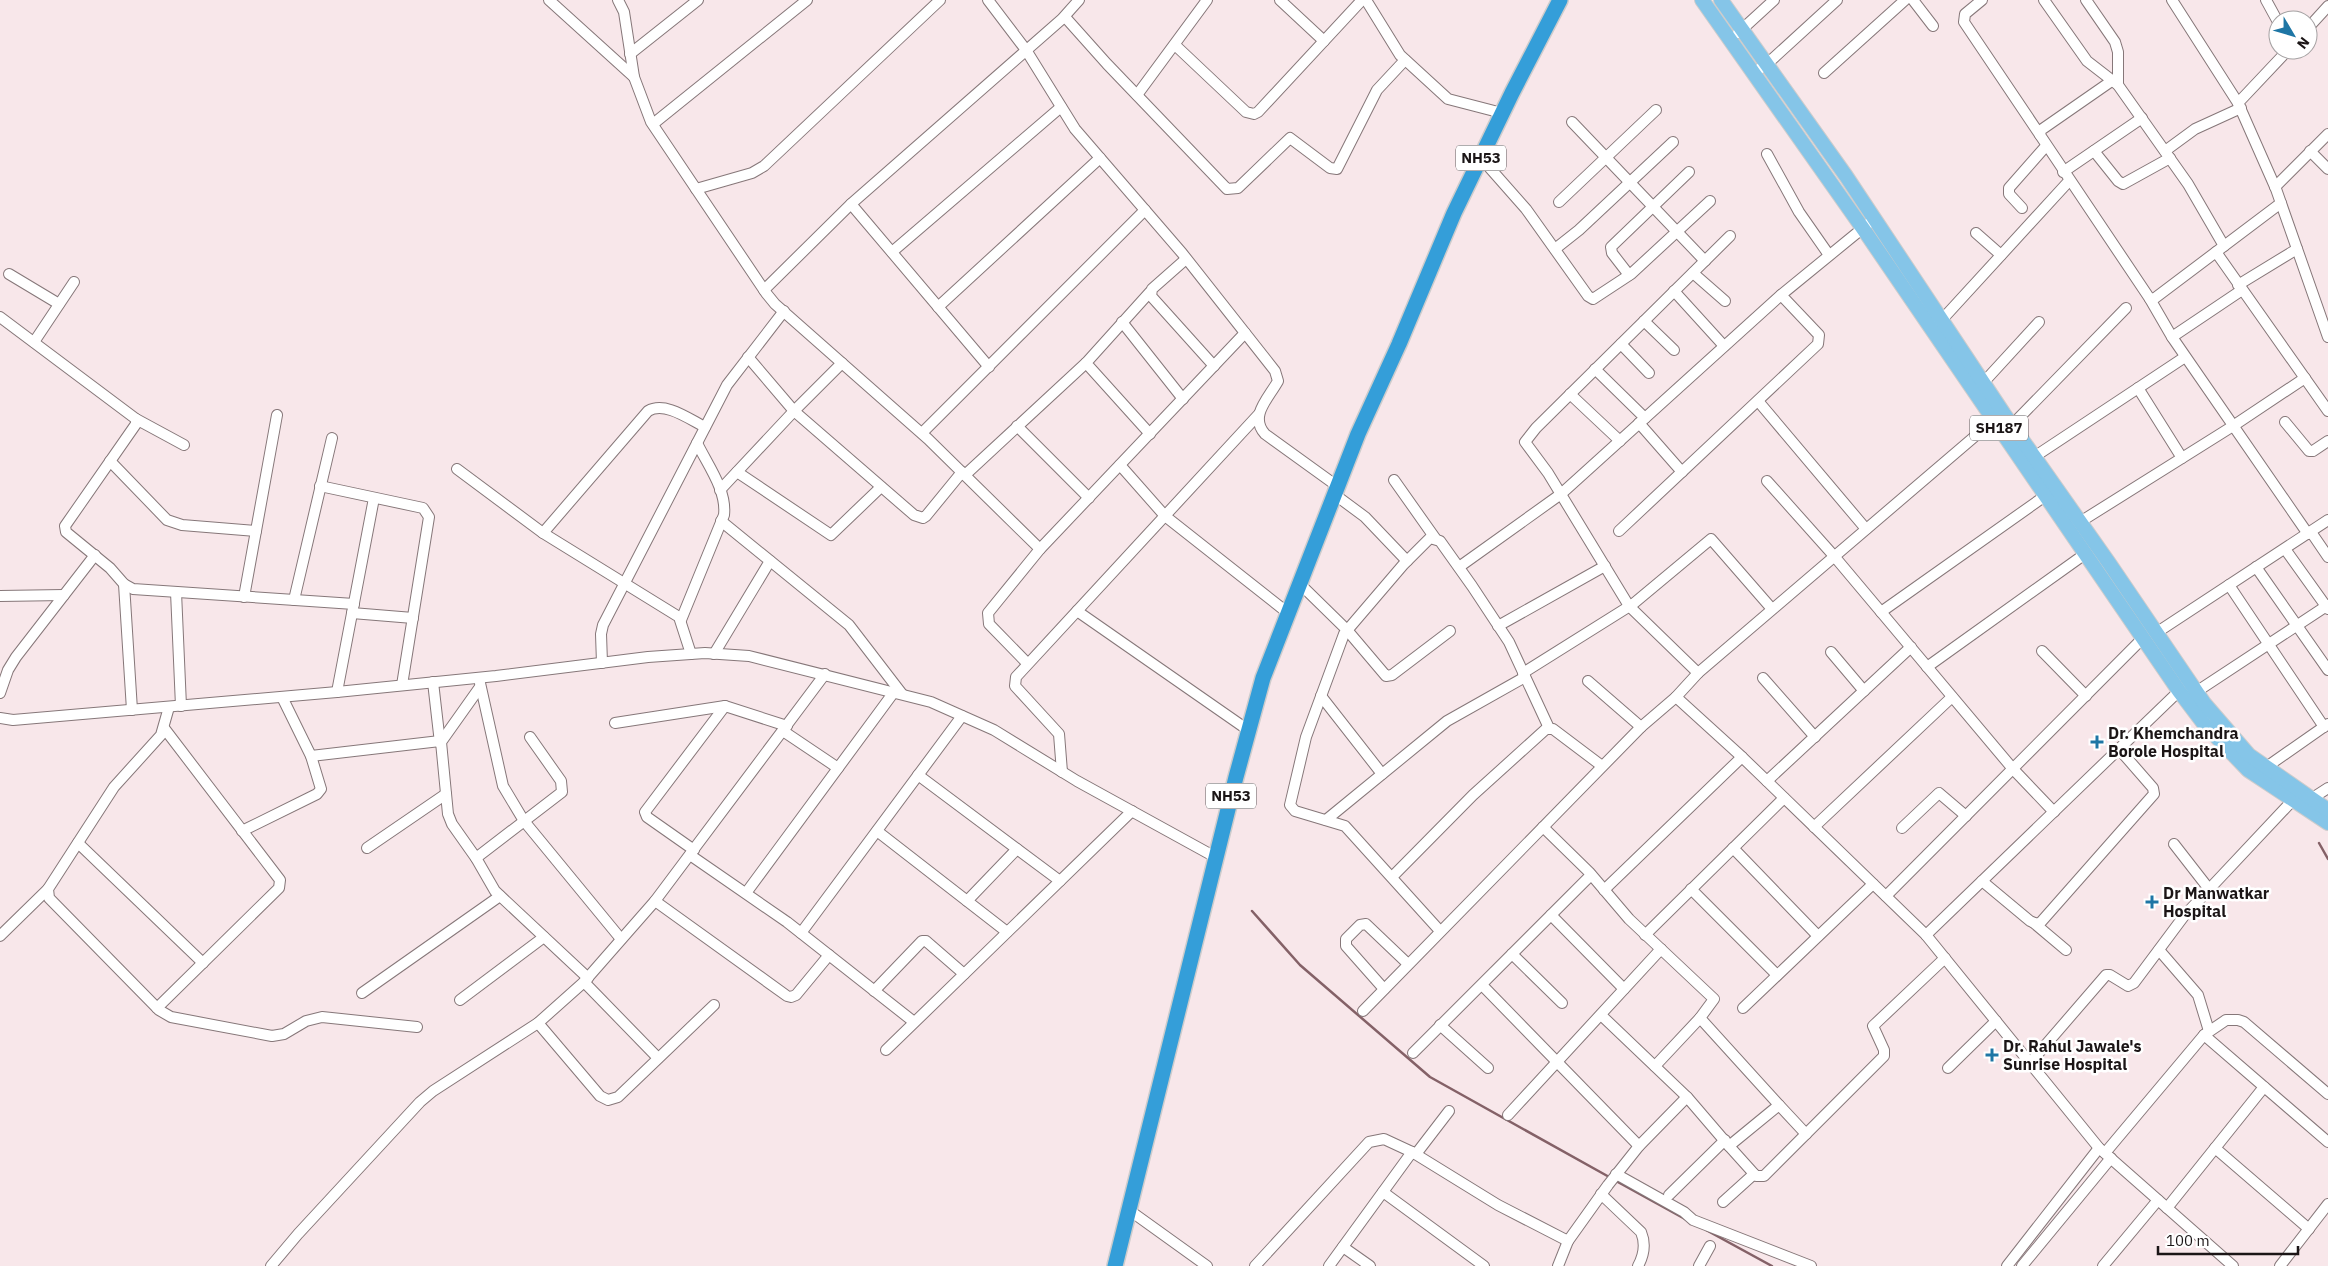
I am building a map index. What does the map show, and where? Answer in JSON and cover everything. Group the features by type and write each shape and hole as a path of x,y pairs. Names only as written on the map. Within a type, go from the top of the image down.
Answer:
{"highway":[{"name":"NH53","path":"1115,1266 1248,730 1263,678 1358,434 1410,320 1454,213 1502,113 1560,0"}],"main road":[{"name":"SH187","path":"1721,0 1874,219 1994,420 2179,691 2204,724 2236,760 2253,774 2328,823"},
{"name":"SH187","path":"1708,2 1729,39 1862,228 1983,383 2196,692 2242,749 2265,768 2328,810"}],"street":[{"path":"549,0 634,77"},
{"path":"618,0 624,12 634,77 653,124 764,290 784,312 922,433 1040,549"},
{"path":"630,54 698,0"},
{"path":"653,124 807,0"},
{"path":"696,189 752,173 764,166 940,0"},
{"path":"988,0 1026,50 1075,129 1186,259 1278,376 1278,381 1260,413 1016,677 1015,686 1059,734 1062,772"},
{"path":"764,290 851,204 1065,17 1079,0"},
{"path":"1137,95 1207,0"},
{"path":"1280,0 1324,41"},
{"path":"1174,45 1246,112 1254,114 1258,112 1362,0"},
{"path":"1366,0 1400,55 1448,100 1502,113"},
{"path":"1729,39 1774,0"},
{"path":"1753,73 1767,64 1837,0"},
{"path":"1824,73 1905,0"},
{"path":"1913,0 1933,26"},
{"path":"1982,0 1965,14 1964,22 2150,299 2172,338 2309,533 2328,557"},
{"path":"2044,0 2087,61 2115,82 2188,184 2240,288 2328,411"},
{"path":"2086,0 2115,42 2118,52 2115,82"},
{"path":"2172,0 2240,105 2275,187 2297,249 2325,317 2328,337"},
{"path":"1065,17 1110,67 1227,189 1234,190 1290,138 1330,168 1337,169 1377,90 1405,60"},
{"path":"2094,151 2118,181 2124,184 2167,154 2195,129 2240,105 2279,60"},
{"path":"2040,135 2041,130 2115,82"},
{"path":"892,252 1061,107"},
{"path":"1559,202 1656,110"},
{"path":"1937,325 2001,255 2066,176 2094,151 2142,118"},
{"path":"1572,122 1705,261"},
{"path":"2275,187 2328,134"},
{"path":"1555,249 1577,232 1672,142"},
{"path":"2022,208 2009,194 2008,188 2046,146"},
{"path":"2310,151 2328,169"},
{"path":"1767,154 1799,212 1829,255"},
{"path":"938,307 1100,158"},
{"path":"1480,158 1522,205 1588,296 1593,299 1629,276 1710,201"},
{"path":"1629,276 1612,252 1611,247 1689,172"},
{"path":"2150,299 2155,298 2281,203"},
{"path":"851,204 989,367"},
{"path":"922,433 1145,210"},
{"path":"1458,567 1576,481 1781,295 1874,219"},
{"path":"1976,233 2001,255"},
{"path":"1698,673 1631,605 1605,566 1564,491 1526,444 1527,438 1536,428 1730,236"},
{"path":"2172,338 2297,249"},
{"path":"748,357 794,411 914,515 923,518 963,474 1086,362 1150,292 1186,259"},
{"path":"1693,273 1725,302"},
{"path":"9,274 59,304"},
{"path":"34,342 74,282"},
{"path":"1674,291 1724,346"},
{"path":"1150,292 1151,296 1214,366"},
{"path":"1619,531 1820,342 1819,335 1781,295"},
{"path":"2012,425 2126,308"},
{"path":"602,663 602,629 705,426 727,385 784,312"},
{"path":"0,317 136,418 184,444"},
{"path":"1644,321 1674,350"},
{"path":"1122,322 1183,399"},
{"path":"1983,383 2040,322"},
{"path":"1028,663 989,624 987,617 1040,549 1245,333"},
{"path":"1621,344 1648,373"},
{"path":"2034,457 2185,357"},
{"path":"1086,362 1150,434"},
{"path":"720,490 842,363"},
{"path":"1595,369 1642,420 1682,472"},
{"path":"2080,522 2233,426 2304,378"},
{"path":"2138,388 2182,458"},
{"path":"1570,394 1620,440"},
{"path":"1758,401 1866,529"},
{"path":"543,533 648,411 654,408 670,410 705,426"},
{"path":"1260,413 1259,427 1265,434 1336,490 1407,561"},
{"path":"244,597 276,415"},
{"path":"136,418 136,424 65,526 66,532 110,568 124,584 133,589 294,600 413,618"},
{"path":"1363,1011 1602,766 1698,673 1994,420"},
{"path":"2285,422 2309,451 2314,451 2328,441"},
{"path":"1017,426 1088,498"},
{"path":"294,600 332,438"},
{"path":"681,620 725,508 720,490 697,443"},
{"path":"110,461 167,520 182,525 256,531"},
{"path":"1120,465 1165,516 1288,613"},
{"path":"457,469 543,533 675,614 681,620 692,654"},
{"path":"736,472 831,535 881,487"},
{"path":"1394,480 1435,538 1440,541 1512,647 1549,728 1602,766"},
{"path":"1766,481 1834,556 2013,769 2054,812"},
{"path":"320,486 424,508 430,516 402,685"},
{"path":"1881,612 2046,496"},
{"path":"337,692 374,498"},
{"path":"2156,633 2328,520"},
{"path":"721,521 849,625 898,693"},
{"path":"1435,538 1430,538 1407,561 1347,630 1306,737 1290,802 1293,810 1345,826 1440,931"},
{"path":"1326,820 1447,721 1631,605 1711,539 1772,609"},
{"path":"2196,692 2327,607 2285,548"},
{"path":"1927,667 2085,554"},
{"path":"0,693 11,664 95,555"},
{"path":"714,654 770,561"},
{"path":"1498,626 1605,566"},
{"path":"2256,567 2328,670"},
{"path":"1300,583 1347,630 1384,674 1389,676 1450,631"},
{"path":"124,584 132,710"},
{"path":"2230,585 2326,725 2265,768"},
{"path":"176,592 180,706"},
{"path":"0,596 64,595"},
{"path":"1077,611 1248,730"},
{"path":"1886,896 2142,639"},
{"path":"1771,777 1911,647"},
{"path":"2042,651 2086,696"},
{"path":"1831,652 1864,690"},
{"path":"0,718 13,720 433,682 479,682 602,663 692,654 749,656 931,702 994,730 1062,772 1217,858"},
{"path":"271,1266 298,1234 420,1102 433,1091 538,1023 586,980 655,901 825,674"},
{"path":"1763,678 1814,736"},
{"path":"1588,680 1641,727"},
{"path":"433,682 446,794 452,824 500,896 586,980 658,1058"},
{"path":"440,743 479,682"},
{"path":"479,682 500,778 524,820 622,939"},
{"path":"1926,934 2179,691"},
{"path":"746,893 838,768 898,693"},
{"path":"1678,694 1742,757 1771,777 1784,798 1926,934 2105,1153 2233,1266"},
{"path":"1321,696 1382,774"},
{"path":"242,831 319,792 322,786 311,756 282,697"},
{"path":"1814,827 1952,697"},
{"path":"615,723 724,706 785,728 838,768"},
{"path":"724,706 644,812 647,817 692,853 801,933 914,1022"},
{"path":"0,936 48,890 114,787 161,735 169,707"},
{"path":"801,933 962,716"},
{"path":"157,1008 279,888 280,884 280,880 164,728"},
{"path":"1392,877 1473,796 1549,728"},
{"path":"476,858 562,792 561,781 530,737"},
{"path":"311,756 440,743"},
{"path":"2034,923 2041,922 2154,794 2153,788 2119,749"},
{"path":"1604,890 1742,757"},
{"path":"918,775 1060,881"},
{"path":"2311,799 2328,788"},
{"path":"1902,828 1939,793 1966,816"},
{"path":"367,848 446,794"},
{"path":"1645,935 1784,798"},
{"path":"2030,1063 2104,977 2110,975 2125,985 2131,986 2184,916 2293,800"},
{"path":"886,1050 1132,811"},
{"path":"1543,827 1592,875 1645,935 1714,999 1700,1018 1655,1066"},
{"path":"877,831 1007,932"},
{"path":"78,843 203,963"},
{"path":"2174,844 2209,889"},
{"path":"1733,848 1818,936"},
{"path":"967,900 1017,849"},
{"path":"1412,1053 1592,875"},
{"path":"1982,881 2066,950"},
{"path":"1742,1008 1873,884"},
{"path":"1691,889 1777,976"},
{"path":"48,890 49,898 157,1008 172,1016 272,1036 284,1034 306,1021 322,1017 417,1027"},
{"path":"362,992 500,896"},
{"path":"655,901 787,996 792,997 796,995 829,955"},
{"path":"1551,915 1624,989"},
{"path":"1384,989 1346,946 1346,939 1360,925 1366,924 1408,964"},
{"path":"460,1000 544,937"},
{"path":"874,991 922,941 926,941 964,974"},
{"path":"1508,1115 1661,950"},
{"path":"2159,950 2198,995 2206,1033 2328,1142"},
{"path":"1512,954 1562,1002"},
{"path":"1601,1015 1688,1097 1759,1178 1764,1176 1884,1056 1884,1050 1872,1029 1875,1023 1945,958"},
{"path":"1482,984 1639,1146"},
{"path":"538,1023 604,1099 612,1100 618,1097 714,1004"},
{"path":"1700,1018 1806,1134"},
{"path":"2007,1266 2206,1033 2226,1020 2244,1022 2328,1094"},
{"path":"1948,1068 1996,1021"},
{"path":"1440,1025 1488,1068"},
{"path":"2167,1208 2264,1086"},
{"path":"1558,1266 1568,1241 1612,1179 1639,1146 1688,1097"},
{"path":"1669,1195 1727,1143 1779,1105"},
{"path":"1329,1266 1382,1192 1449,1111"},
{"path":"1255,1266 1370,1142 1384,1139 1414,1153 1498,1205 1568,1241"},
{"path":"2215,1148 2309,1229"},
{"path":"2022,1266 2105,1153"},
{"path":"1723,1202 1754,1174"},
{"path":"1612,1179 1684,1212 1693,1220 1811,1266"},
{"path":"1382,1192 1484,1266"},
{"path":"1601,1194 1642,1232 1644,1249 1638,1266"},
{"path":"2103,1266 2158,1200"},
{"path":"2280,1266 2328,1204"},
{"path":"1128,1210 1207,1266"},
{"path":"1699,1266 1710,1246"},
{"path":"1343,1247 1370,1266"}],"waterway":[{"path":"2319,843 2328,859"},
{"path":"1252,911 1300,965 1430,1077 1611,1178"},
{"path":"1616,1181 1685,1219"},
{"path":"1706,1230 1772,1266"}],"place":[{"name":"Dr. Khemchandra Borole Hospital","path":"2097,742"},
{"name":"Dr Manwatkar Hospital","path":"2152,902"},
{"name":"Dr. Rahul Jawale's Sunrise Hospital","path":"1992,1055"}]}
